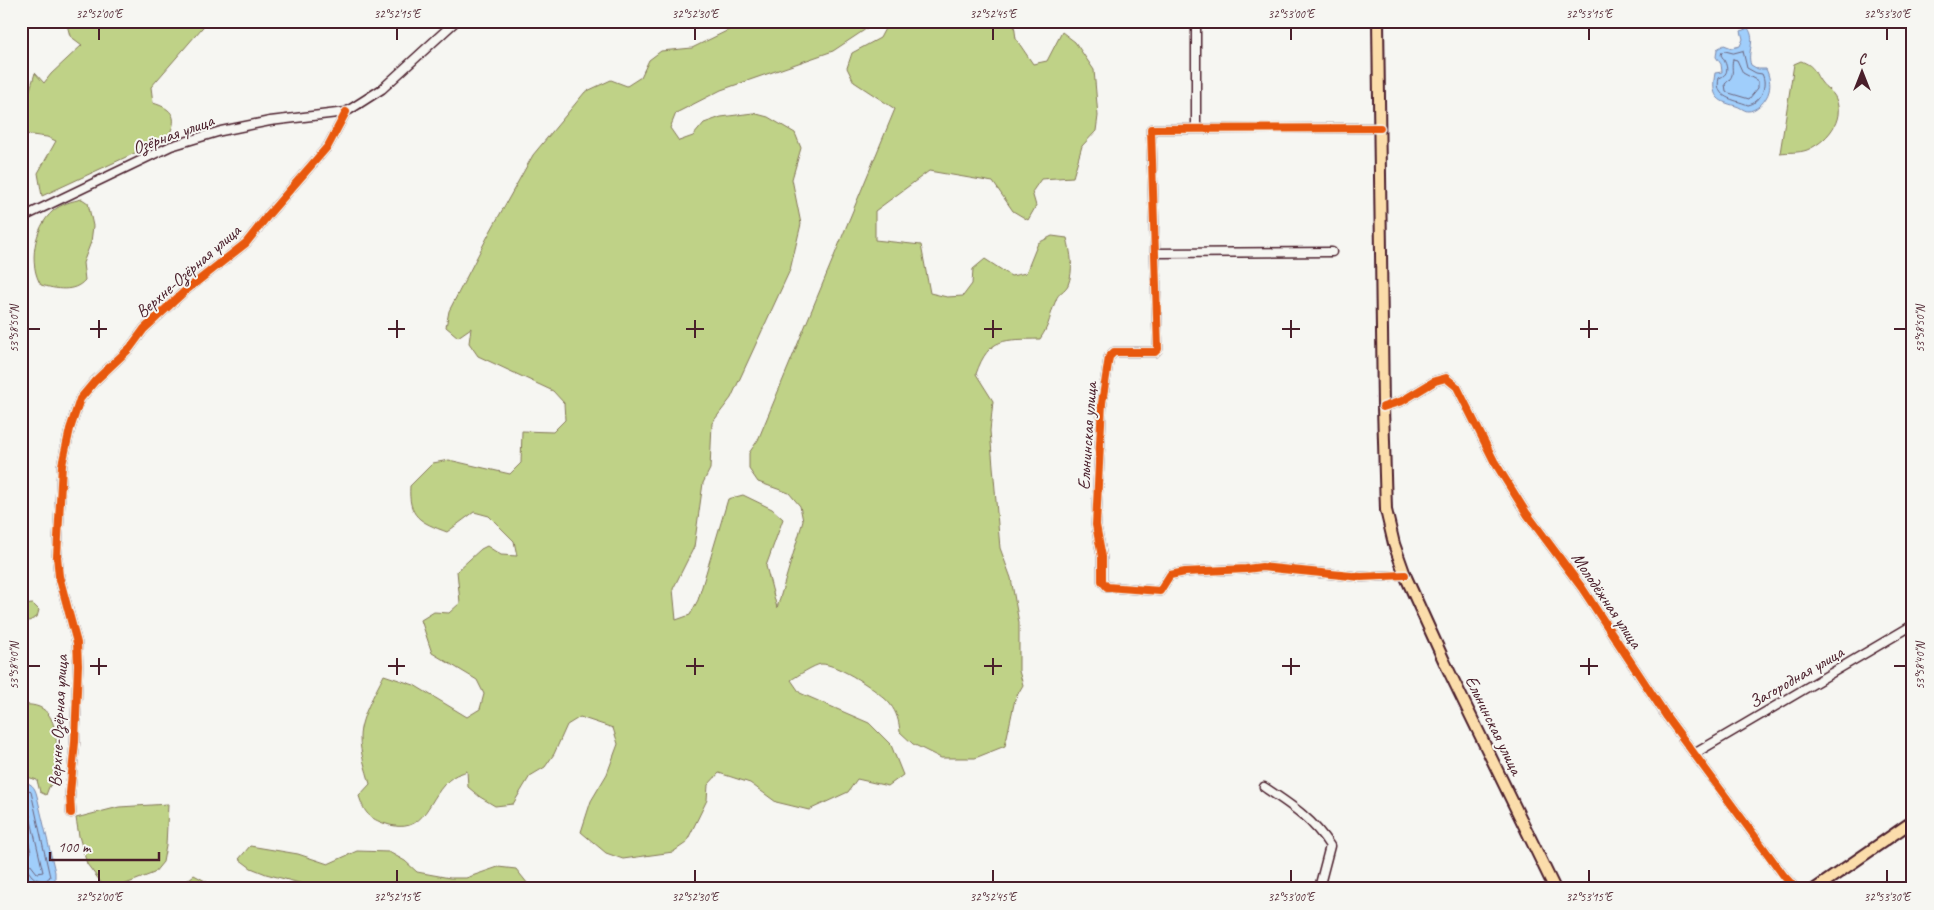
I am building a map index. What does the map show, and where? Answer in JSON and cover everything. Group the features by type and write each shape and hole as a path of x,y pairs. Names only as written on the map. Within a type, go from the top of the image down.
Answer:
{"main road":[{"name":"Ельнинская улица","path":"1378,21 1382,407 1386,510 1394,544 1405,575 1445,663 1555,889"},
{"path":"1815,889 1913,820"}],"street":[{"path":"346,112 382,90 456,21"},
{"path":"1196,21 1196,129"},
{"name":"Озёрная улица","path":"21,218 171,146 221,131 270,121 346,112"},
{"name":"Верхне-Озёрная улица","path":"72,813 70,793 78,664 77,643 59,576 57,556 62,465 70,429 80,400 95,381 130,348 144,329 185,291 246,244 269,214 328,146 346,112"},
{"name":"Ельнинская улица","path":"1380,128 1151,129 1158,349 1155,352 1114,352 1109,357 1102,403 1096,526 1102,557 1102,581 1107,587 1160,590 1170,575 1185,572 1262,567 1361,577 1405,575"},
{"path":"1155,253 1332,252"},
{"name":"Молодёжная улица","path":"1382,407 1402,401 1434,381 1446,378 1457,387 1494,461 1527,514 1582,588 1667,717 1784,876 1796,889"},
{"name":"Загородная улица","path":"1694,754 1913,625"},
{"path":"1264,787 1294,807 1320,830 1330,846 1320,887"}],"green space":[{"path":"66,21 208,21 151,87 153,103 166,108 172,116 173,125 167,138 42,196 38,173 56,141 47,137 24,134 26,103 35,73 44,83 82,45 70,36"},
{"path":"747,21 878,21 833,51 721,90 676,113 670,128 679,141 693,136 704,123 721,117 753,113 768,117 795,133 801,148 792,179 801,224 790,270 731,398 712,423 710,469 703,483 694,547 673,589 676,620 690,615 698,600 728,499 743,495 772,509 783,519 766,566 777,608 803,521 800,506 789,493 758,482 749,469 749,453 758,440 895,109 854,82 847,68 852,53 880,38 889,21 1012,21 1016,39 1033,64 1047,61 1062,32 1075,42 1094,70 1098,116 1096,131 1082,146 1073,177 1041,179 1032,192 1036,206 1028,220 1013,211 993,182 929,171 875,211 875,240 921,245 930,293 947,297 963,296 972,284 973,269 985,259 1011,276 1026,273 1038,243 1052,236 1067,238 1071,262 1070,279 1067,287 1057,298 1048,324 1040,339 1008,340 993,346 981,362 976,374 993,401 990,431 1000,548 1011,578 1019,623 1019,671 1023,685 1015,699 1005,746 975,758 941,758 913,744 900,732 894,711 890,704 878,693 847,673 821,664 810,668 791,680 800,693 869,723 891,745 903,775 888,786 857,779 848,792 809,810 776,802 750,783 719,773 708,785 707,800 686,843 673,852 623,859 606,853 581,832 591,801 607,774 618,744 613,728 580,717 567,725 554,754 545,767 530,776 513,804 495,806 480,797 468,787 467,771 455,776 444,785 425,813 410,825 398,826 378,821 367,813 359,796 370,784 362,755 360,738 365,714 384,675 414,685 467,717 480,709 484,694 477,680 432,653 421,620 434,612 449,613 460,603 457,571 481,549 487,546 501,555 517,556 514,541 489,516 474,512 447,532 423,521 414,512 411,505 410,486 433,463 449,460 510,474 521,463 522,431 553,432 565,420 564,403 553,391 478,356 469,343 471,328 458,337 446,327 449,311 533,155 585,92 611,80 627,86 641,77 649,60 661,51 692,48"},
{"path":"1801,61 1812,67 1821,82 1835,96 1838,115 1832,130 1821,142 1804,151 1780,153 1794,64"},
{"path":"82,199 88,203 93,226 91,242 83,263 85,280 76,287 64,289 41,285 37,277 34,257 37,236 41,226 46,218 56,209 67,203"},
{"path":"33,604 39,610 37,617 29,621 21,620 21,605"},
{"path":"21,705 39,707 50,716 53,722 59,775 49,787 46,795 40,792 37,780 21,775"},
{"path":"168,804 166,846 163,862 154,873 118,887 103,885 87,864 76,818 119,807"},
{"path":"250,846 298,854 328,864 357,851 389,852 405,861 417,872 450,878 466,878 498,867 516,869 532,889 322,889 251,868 239,859"},
{"path":"194,875 207,882 200,889 177,889"}],"water":[{"path":"1748,28 1752,37 1751,65 1758,69 1766,69 1770,85 1764,102 1750,111 1724,102 1716,96 1714,87 1715,73 1722,72 1721,64 1716,57 1717,49 1724,45 1732,48 1740,46 1743,39 1741,31"},
{"path":"21,389 24,396 25,463 21,468"},
{"path":"21,782 32,786 37,796 55,872 55,880 48,885 37,885 30,882 21,867"}],"cycle path":[{"path":"71,813 70,793 75,742 78,665 77,643 59,576 57,556 62,465 70,429 80,399 95,381 130,348 144,329 185,291 246,243 328,146 346,112"},
{"path":"1380,128 1151,129 1158,349 1155,352 1114,352 1109,357 1102,403 1096,525 1102,557 1102,581 1107,587 1160,591 1170,575 1185,572 1262,567 1361,577 1405,575"},
{"path":"1383,407 1402,401 1435,381 1446,378 1457,387 1494,461 1527,514 1582,588 1667,717 1784,876 1796,889"}]}
